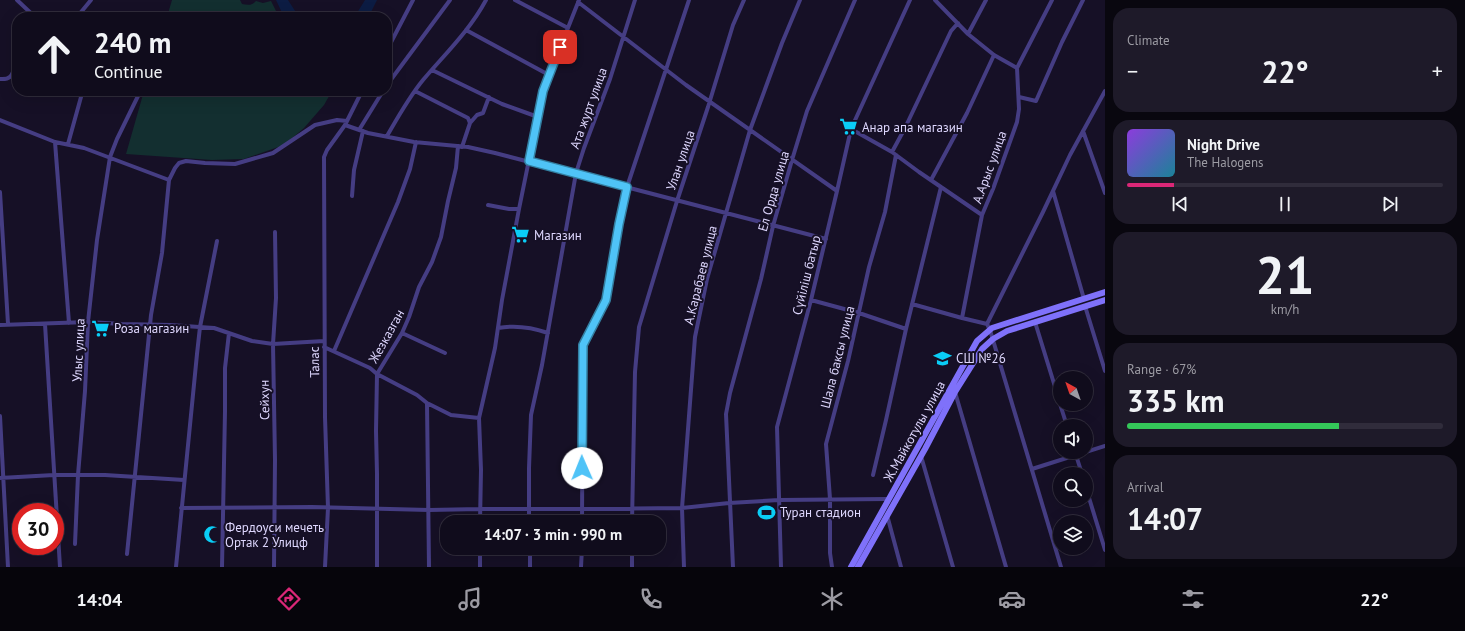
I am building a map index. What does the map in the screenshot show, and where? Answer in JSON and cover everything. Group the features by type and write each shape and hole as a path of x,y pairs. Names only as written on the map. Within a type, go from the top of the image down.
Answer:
{"street":[{"path":"17,0 30,12"},
{"path":"82,12 91,0"},
{"path":"392,40 413,0"},
{"path":"392,78 450,0"},
{"path":"386,136 415,91 466,30 486,0"},
{"path":"516,0 568,28"},
{"name":"Ата журт улица","path":"529,515 531,415 548,333 576,173 610,79 635,0"},
{"path":"582,515 583,345 606,300 627,187 689,0"},
{"name":"Улан улица","path":"632,515 635,372 639,327 677,201 710,102 732,25 744,0"},
{"name":"А.Карабаев улица","path":"684,567 682,508 695,337 707,279 750,130 782,43 800,0"},
{"name":"Ел Орда улица","path":"732,567 726,414 730,393 761,279 773,226 807,111 855,0"},
{"name":"Сүйіліш батыр","path":"781,567 777,427 826,239 850,129 910,0"},
{"path":"935,0 968,34 994,55 1017,68 1052,0"},
{"path":"968,34 986,0"},
{"path":"1019,98 1036,102 1062,42 1083,0"},
{"path":"480,515 481,470 479,418 495,348 502,300 519,209 538,118 549,75 578,1 710,102 837,191"},
{"name":"Шала баксы улица","path":"832,567 830,553 830,499 826,444 869,268 885,212 894,153 951,31 958,23"},
{"path":"466,30 549,75"},
{"path":"931,180 967,113 994,55"},
{"name":"А.Арыс улица","path":"962,318 982,215 1017,122 1019,98 1017,68"},
{"path":"432,70 502,104 538,118"},
{"path":"0,79 8,79 12,76"},
{"path":"415,91 463,115 468,118 470,123 477,115 483,113 489,97"},
{"path":"1062,567 993,339 988,327 1052,191 1105,91"},
{"name":"Улыс улица","path":"75,544 88,322 97,240 110,157 117,138 138,96"},
{"path":"346,123 360,96"},
{"path":"352,196 354,170 361,131 380,96"},
{"path":"68,144 81,97"},
{"path":"0,120 55,142 84,148 169,180"},
{"path":"127,554 150,324 162,253 169,180 175,168 180,163 186,161 205,164 235,164 273,153 315,125 337,120 361,131 416,142 495,153 529,161 826,239"},
{"name":"Талас","path":"325,567 328,508 324,346 324,157 326,150 346,123"},
{"name":"Жезказган","path":"377,567 377,374 402,333 409,318 419,287 432,262 441,237 460,147 470,123"},
{"path":"850,129 894,153 982,215"},
{"path":"1083,131 1105,193"},
{"path":"55,142 69,323"},
{"path":"334,351 398,202 410,170 416,142"},
{"path":"873,475 906,329 941,187"},
{"path":"1052,191 1084,299"},
{"path":"0,192 8,324"},
{"path":"488,205 509,209 519,209"},
{"name":"Сейхун","path":"274,567 273,344 276,298 275,232"},
{"path":"176,567 200,326 217,242"},
{"name":"Ж.Майкотулы улица","path":"858,567 888,499 977,341 988,327 992,328 1105,292"},
{"path":"811,300 859,313 906,329"},
{"name":"Ж.Майкотулы улица","path":"851,567 887,515 921,456 955,392 982,349 993,339 1007,331 1105,300"},
{"path":"912,304 988,327"},
{"path":"1085,306 1105,371"},
{"path":"0,325 88,322 200,326 214,328 252,341 273,344 324,341"},
{"path":"1035,322 1053,381"},
{"path":"45,324 60,567"},
{"path":"498,328 511,326 523,327 548,333"},
{"path":"222,567 225,368 229,333"},
{"path":"402,333 444,353"},
{"path":"324,346 370,368 377,374 400,385 427,403 451,415 479,418"},
{"path":"955,392 1006,567"},
{"path":"427,403 429,567"},
{"path":"0,416 2,478 8,567"},
{"path":"1093,449 1105,446"},
{"path":"921,456 953,567"},
{"path":"1032,469 1061,459"},
{"path":"2,478 78,475 184,480"},
{"path":"181,508 274,507 429,510 632,509 682,508 779,500 888,499"},
{"path":"1092,507 1105,550"},
{"path":"887,515 901,567"},
{"path":"480,555 480,567"},
{"path":"530,555 530,567"},
{"path":"581,567 582,555"},
{"path":"632,555 632,567"}],"green space":[{"path":"172,0 240,0 242,4 248,5 253,4 256,1 263,3 271,1 276,12 168,12"},
{"path":"143,96 329,96 324,105 304,128 284,145 244,159 212,160 126,154"}],"water":[{"path":"276,0 288,0 296,12 282,12"},
{"path":"365,0 377,0 371,12 358,12"}],"place":[{"name":"Анар апа магазин","path":"849,127"},
{"name":"Магазин","path":"521,235"},
{"name":"Роза магазин","path":"101,328"},
{"name":"СШ №26","path":"943,358"},
{"name":"Туран стадион","path":"767,512"},
{"name":"Фердоуси мечеть Ортак 2 Улицф","path":"212,534"}],"route":[{"path":"560,47 543,91 529,161 627,187 606,300 583,345 582,468"}]}
